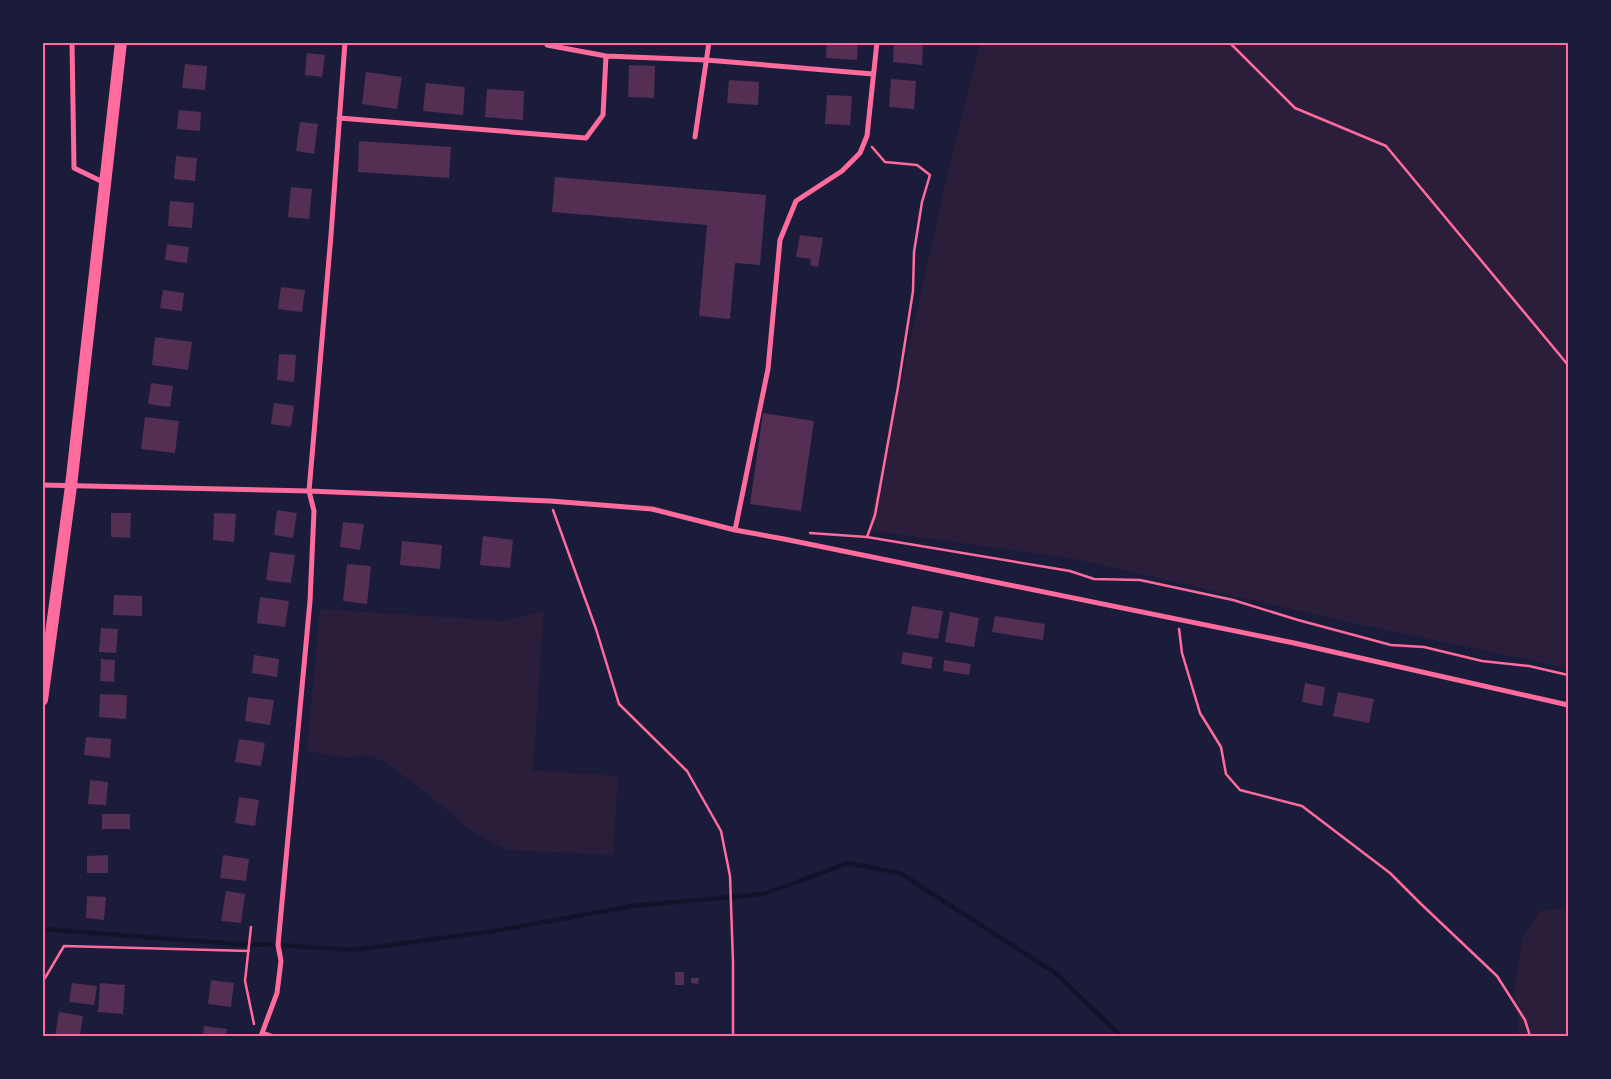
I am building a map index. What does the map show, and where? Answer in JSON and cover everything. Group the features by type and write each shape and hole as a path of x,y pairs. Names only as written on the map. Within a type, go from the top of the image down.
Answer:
{"main road":[{"path":"43,692 71,486 121,42"}],"street":[{"path":"72,42 74,168 106,183"},
{"path":"262,1035 278,993 281,962 278,945 310,601 314,511 309,491 345,42"},
{"path":"695,137 708,42"},
{"path":"735,530 768,369 780,240 796,201 842,171 860,153 867,136 877,42"},
{"path":"547,44 606,56 706,60 873,74"},
{"path":"339,118 586,138 603,115 606,56"},
{"path":"42,484 309,491 550,501 652,510 735,530 1294,643 1568,705"}],"lane":[{"path":"262,1035 272,1036"}],"path":[{"path":"1229,42 1295,108 1386,146 1568,364"},
{"path":"867,136 875,151 885,162 917,165 930,175 922,202 914,252 913,291 898,387 875,515 867,537"},
{"path":"550,501 596,629 619,704 687,771 721,831 730,876 733,1036"},
{"path":"784,539 813,532 867,537 1070,571 1094,579 1140,580 1233,600 1391,645 1424,647 1482,661 1529,666 1568,675"},
{"path":"1178,620 1182,654 1200,713 1222,747 1226,774 1240,790 1302,806 1390,872 1497,976 1525,1020 1530,1036"},
{"path":"251,927 245,980 254,1027"},
{"path":"42,980 46,978 64,946 249,950"}],"shaded area":[{"path":"980,43 1568,43 1568,668 1343,621 1075,559 868,530 950,163"},
{"path":"320,609 504,621 544,611 533,770 618,776 613,855 509,850 490,842 466,827 438,802 385,762 365,755 346,758 307,751"},
{"path":"1568,908 1568,1036 1520,1036 1514,994 1522,939 1540,911"}],"building":[{"path":"827,42 858,42 857,60 826,58"},
{"path":"894,42 923,42 922,65 893,62"},
{"path":"307,53 325,55 322,77 305,75"},
{"path":"185,64 207,66 205,90 182,88"},
{"path":"629,65 655,66 654,98 628,97"},
{"path":"366,72 402,77 397,109 362,104"},
{"path":"891,79 916,81 914,109 889,107"},
{"path":"729,80 759,82 758,105 727,103"},
{"path":"426,83 465,87 463,115 423,111"},
{"path":"487,89 524,91 523,120 485,117"},
{"path":"827,95 852,96 850,125 825,124"},
{"path":"179,110 201,112 200,131 177,129"},
{"path":"300,122 318,124 314,154 296,151"},
{"path":"359,141 451,147 449,178 358,172"},
{"path":"176,156 197,158 195,181 174,179"},
{"path":"555,177 766,195 760,265 735,263 730,319 699,316 707,225 552,212"},
{"path":"291,187 312,189 309,219 288,217"},
{"path":"42,201 45,202 44,228 42,228"},
{"path":"170,201 194,203 192,228 168,226"},
{"path":"800,235 823,238 818,267 810,265 811,259 796,257"},
{"path":"167,244 189,247 187,263 165,260"},
{"path":"281,287 305,290 302,312 278,309"},
{"path":"163,290 184,293 182,311 160,308"},
{"path":"155,337 192,342 188,370 152,365"},
{"path":"279,354 296,355 294,382 277,380"},
{"path":"151,383 173,386 170,407 148,404"},
{"path":"274,403 294,406 291,427 271,424"},
{"path":"763,413 814,421 801,511 750,504"},
{"path":"145,417 179,421 175,453 141,449"},
{"path":"277,510 297,513 293,538 274,535"},
{"path":"111,513 131,513 130,538 111,537"},
{"path":"214,513 236,514 234,542 213,540"},
{"path":"343,522 364,524 360,550 340,547"},
{"path":"483,536 513,540 510,568 480,565"},
{"path":"402,541 442,545 440,569 400,565"},
{"path":"270,552 295,555 291,583 266,580"},
{"path":"347,564 371,566 367,604 343,601"},
{"path":"114,595 142,596 142,616 113,615"},
{"path":"260,597 289,601 285,627 257,623"},
{"path":"912,606 943,611 938,639 907,634"},
{"path":"950,612 979,618 974,647 945,642"},
{"path":"995,616 1045,624 1043,640 992,632"},
{"path":"101,628 118,629 116,653 99,652"},
{"path":"903,652 933,657 931,669 901,664"},
{"path":"254,655 279,659 277,677 252,673"},
{"path":"101,659 115,660 114,682 100,681"},
{"path":"944,660 971,664 969,675 943,671"},
{"path":"1305,683 1325,687 1322,706 1302,702"},
{"path":"1338,692 1374,699 1369,723 1333,716"},
{"path":"100,694 127,695 126,719 99,717"},
{"path":"248,697 274,700 270,725 245,721"},
{"path":"86,737 111,739 110,758 84,755"},
{"path":"239,739 265,743 261,766 235,762"},
{"path":"90,780 108,782 106,805 88,804"},
{"path":"239,797 259,800 255,826 235,823"},
{"path":"102,814 130,814 130,829 102,829"},
{"path":"108,855 108,873 87,873 87,856"},
{"path":"223,855 249,859 246,881 220,878"},
{"path":"226,891 245,894 241,923 221,921"},
{"path":"87,896 106,897 104,920 86,918"},
{"path":"675,972 684,972 684,985 675,985"},
{"path":"691,978 699,978 698,984 691,983"},
{"path":"211,980 234,983 231,1007 208,1004"},
{"path":"72,983 97,986 94,1005 69,1002"},
{"path":"100,983 125,985 123,1014 98,1012"},
{"path":"59,1012 83,1016 80,1036 55,1036"},
{"path":"204,1026 227,1029 226,1036 203,1036"}],"waterway":[{"path":"42,929 236,944 351,950 489,932 633,906 764,894 848,863 900,873 1054,972 1121,1036"}]}
